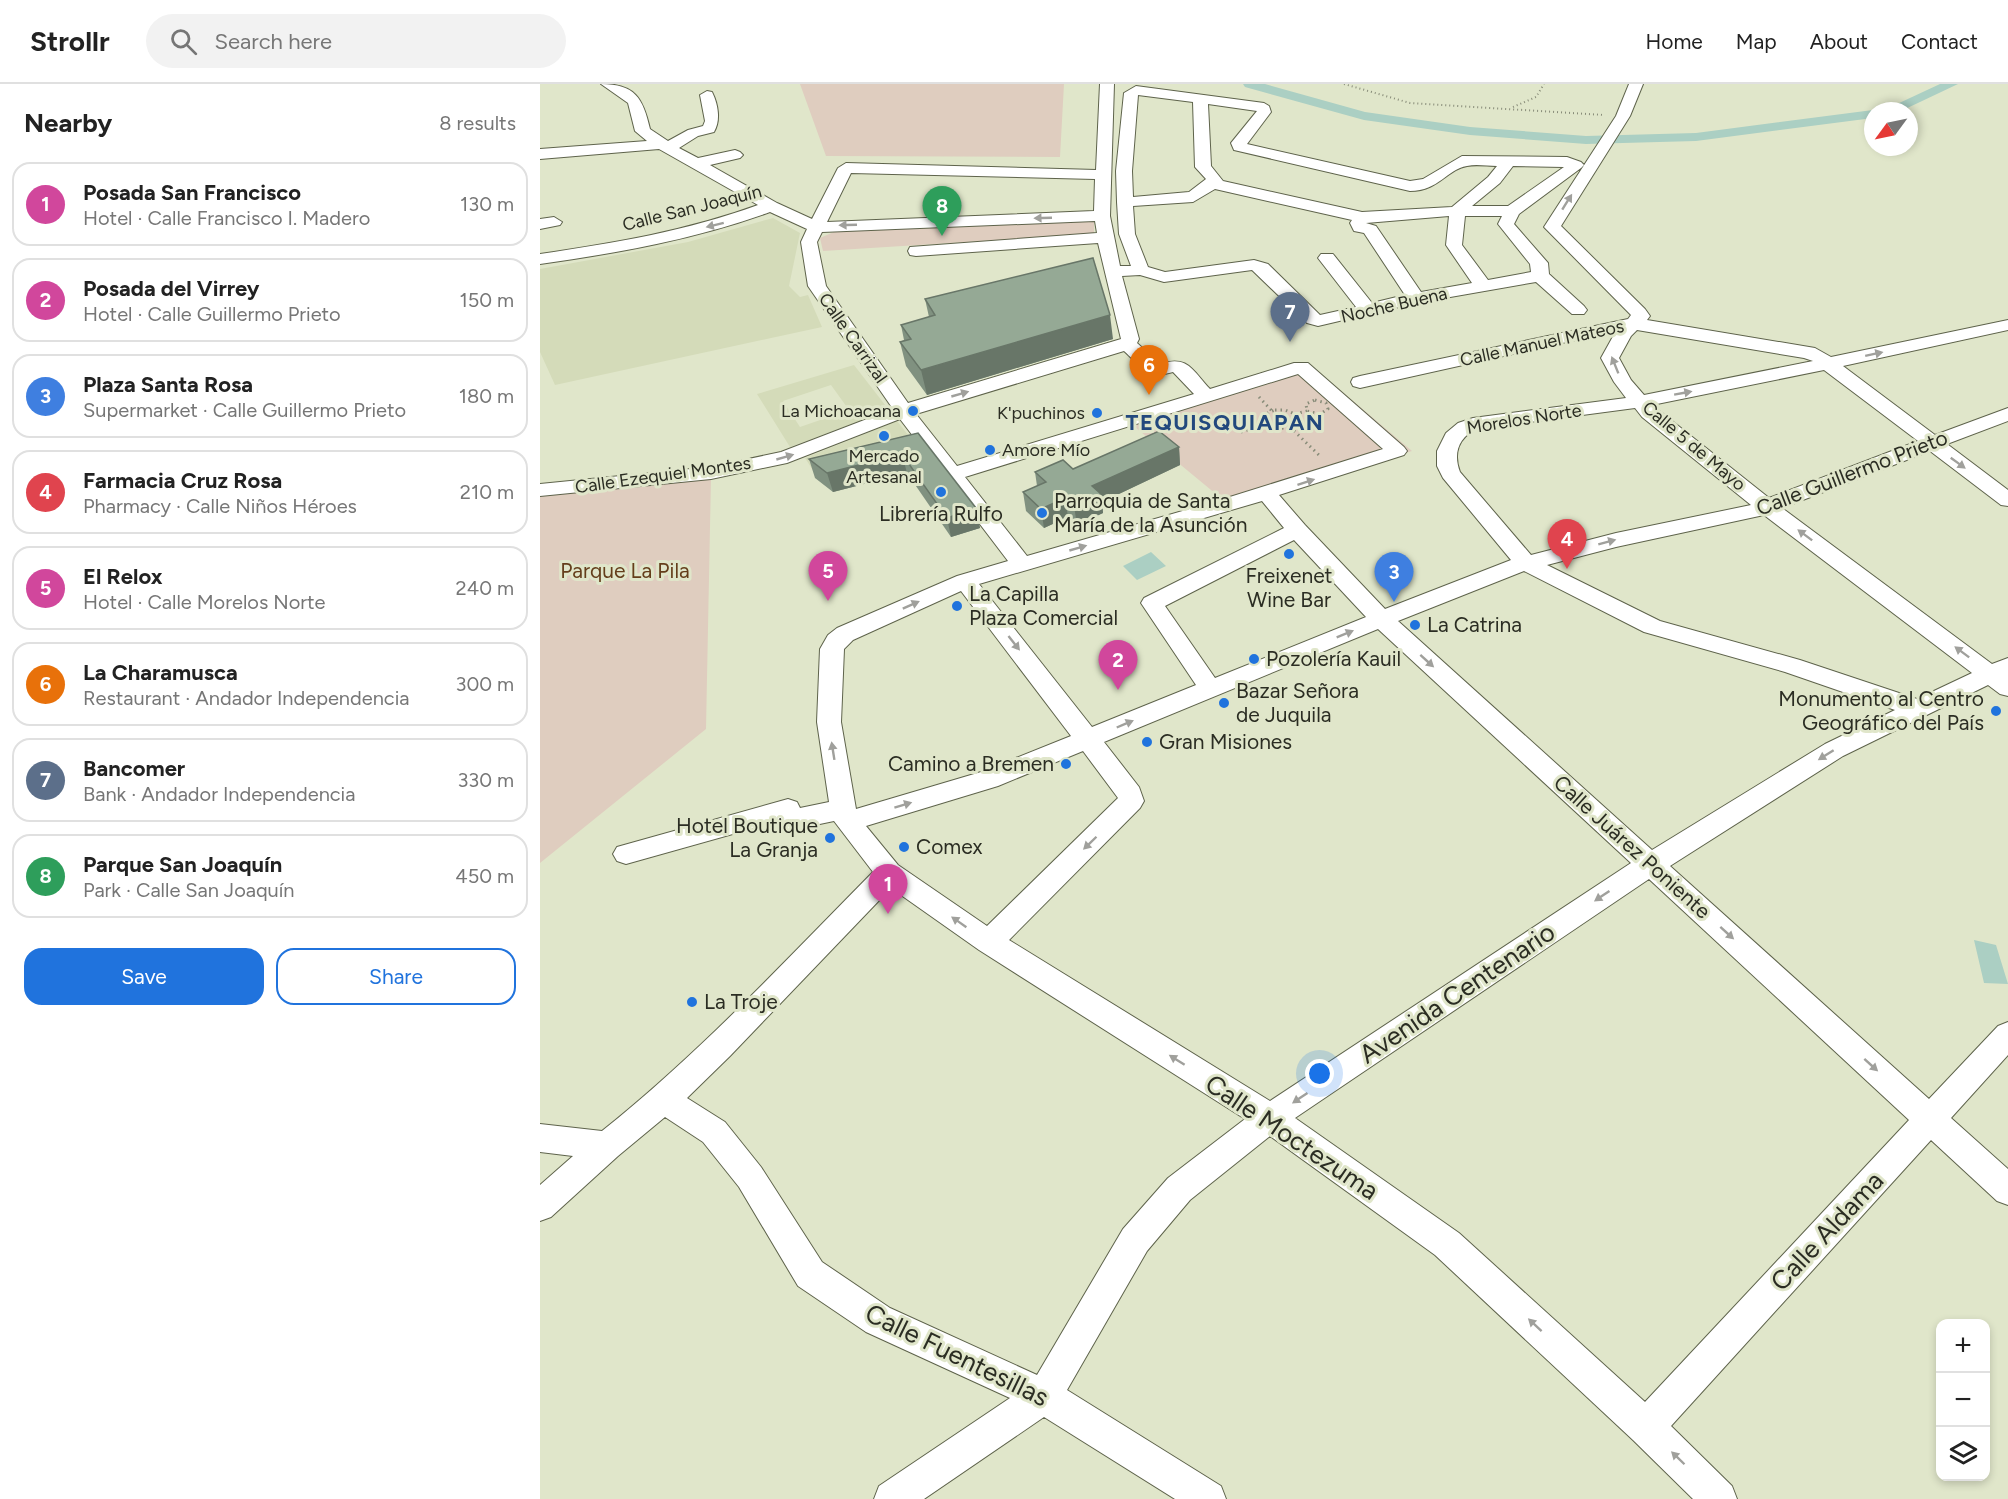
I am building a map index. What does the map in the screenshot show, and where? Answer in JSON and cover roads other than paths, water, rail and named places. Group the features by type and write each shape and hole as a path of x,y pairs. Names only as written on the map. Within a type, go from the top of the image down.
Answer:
{"street":[{"path":"608,84 629,94 638,104 643,131 665,146 771,206"},
{"path":"1107,84 1102,216 1112,272 1130,339 1127,344 1157,371 1176,365 1207,396"},
{"path":"1633,324 1641,316 1639,313 1552,227 1622,118 1636,84"},
{"path":"1141,270 1127,234 1124,171 1131,93 1144,90 1259,106 1264,109 1264,112 1239,143 1239,147 1410,186 1420,186 1462,162 1567,162 1576,165 1512,211 1506,224 1539,263 1540,276 1578,310"},
{"path":"540,154 665,146 693,133 709,129 712,121 707,95"},
{"path":"1200,98 1203,167 1214,181 1362,217 1458,211 1512,211"},
{"path":"695,163 735,155"},
{"path":"1483,285 1454,244 1458,211 1494,180 1508,162"},
{"path":"815,227 846,168 1104,175"},
{"path":"1342,190 1352,173"},
{"path":"1125,202 1193,197 1214,181"},
{"name":"Calle San Joaquín","path":"540,259 618,248 721,223 771,206 815,227 1102,216"},
{"path":"1362,217 1358,223 1360,227 1370,230 1416,298"},
{"name":"Calle Carrizal","path":"815,227 809,242 818,286 904,411 1022,564"},
{"path":"916,251 1105,237"},
{"path":"1327,258 1368,310"},
{"name":"Noche Buena","path":"1112,272 1141,270 1164,277 1254,265 1262,268 1313,319 1327,321 1416,298 1540,276"},
{"name":"Calle Manuel Mateos","path":"1360,382 1610,325 1633,324 1815,354 2008,500"},
{"name":"Calle 5 de Mayo","path":"1633,324 1623,333 1610,358 1623,382 1649,413 1766,507 2003,676"},
{"name":"Morelos Norte","path":"1526,562 1450,474 1446,465 1446,448 1463,426 1640,401 2008,325"},
{"name":"Calle Ezequiel Montes","path":"540,490 711,473 787,457 904,411 1127,344"},
{"path":"845,815 829,722 832,649 836,641 844,634 965,581 1267,494 1396,451 1301,367 952,474"},
{"name":"Calle Guillermo Prieto","path":"626,854 788,809 791,820 845,815 989,779 1526,562 1616,540 1749,513 2008,414"},
{"name":"Calle Juárez Poniente","path":"1267,494 1297,531 1382,619 2008,1190"},
{"path":"1210,688 1152,603 1297,531"},
{"path":"1526,562 1580,592 1652,627 1792,666 1919,709"},
{"path":"965,581 1089,739 1130,794 1131,801 1128,807 989,942"},
{"name":"Avenida Centenario","path":"892,1499 1044,1396 1135,1240 1179,1189 1270,1118 1651,864 1834,750 1919,709 2003,676"},
{"name":"Calle Moctezuma","path":"845,815 889,873 989,942 1270,1118 1447,1244 1646,1427 1719,1499"},
{"path":"540,1206 607,1146 664,1100 720,1047 889,873"},
{"name":"Calle Aldama","path":"1646,1427 2008,1035"},
{"name":"Calle Fuentesillas","path":"664,1100 714,1132 750,1177 810,1274 878,1320 1044,1396 1208,1499"},
{"path":"540,1138 607,1146"}],"water":[{"path":"1151,552 1166,566 1137,580 1123,566"},
{"path":"1974,940 1996,945 2008,984 1984,983"}],"waterway":[{"path":"1250,84 1364,116 1470,131 1586,140 1696,137 1864,115"},
{"path":"1910,102 1951,84"}],"place":[{"name":"Parque San Joaquín","path":"942,236"},
{"name":"Bancomer","path":"1290,342"},
{"name":"La Charamusca","path":"1149,395"},
{"name":"La Michoacana","path":"913,411"},
{"name":"K'puchinos","path":"1097,413"},
{"name":"Mercado Artesanal","path":"884,436"},
{"name":"Amore Mío","path":"990,450"},
{"name":"Librería Rulfo","path":"941,492"},
{"name":"Parroquia de Santa María de la Asunción","path":"1042,513"},
{"name":"Freixenet Wine Bar","path":"1289,554"},
{"name":"Farmacia Cruz Rosa","path":"1567,569"},
{"name":"El Relox","path":"828,601"},
{"name":"Plaza Santa Rosa","path":"1394,602"},
{"name":"La Capilla Plaza Comercial","path":"957,606"},
{"name":"La Catrina","path":"1415,625"},
{"name":"Pozolería Kauil","path":"1254,659"},
{"name":"Posada del Virrey","path":"1118,690"},
{"name":"Bazar Señora de Juquila","path":"1224,703"},
{"name":"Monumento al Centro Geográfico del País","path":"1996,711"},
{"name":"Gran Misiones","path":"1147,742"},
{"name":"Camino a Bremen","path":"1066,764"},
{"name":"Hotel Boutique La Granja","path":"830,838"},
{"name":"Comex","path":"904,847"},
{"name":"Posada San Francisco","path":"888,914"},
{"name":"La Troje","path":"692,1002"}],"district":[{"name":"TEQUISQUIAPAN","path":"1225,422"}],"park label":[{"name":"Parque La Pila","path":"625,571"}]}
